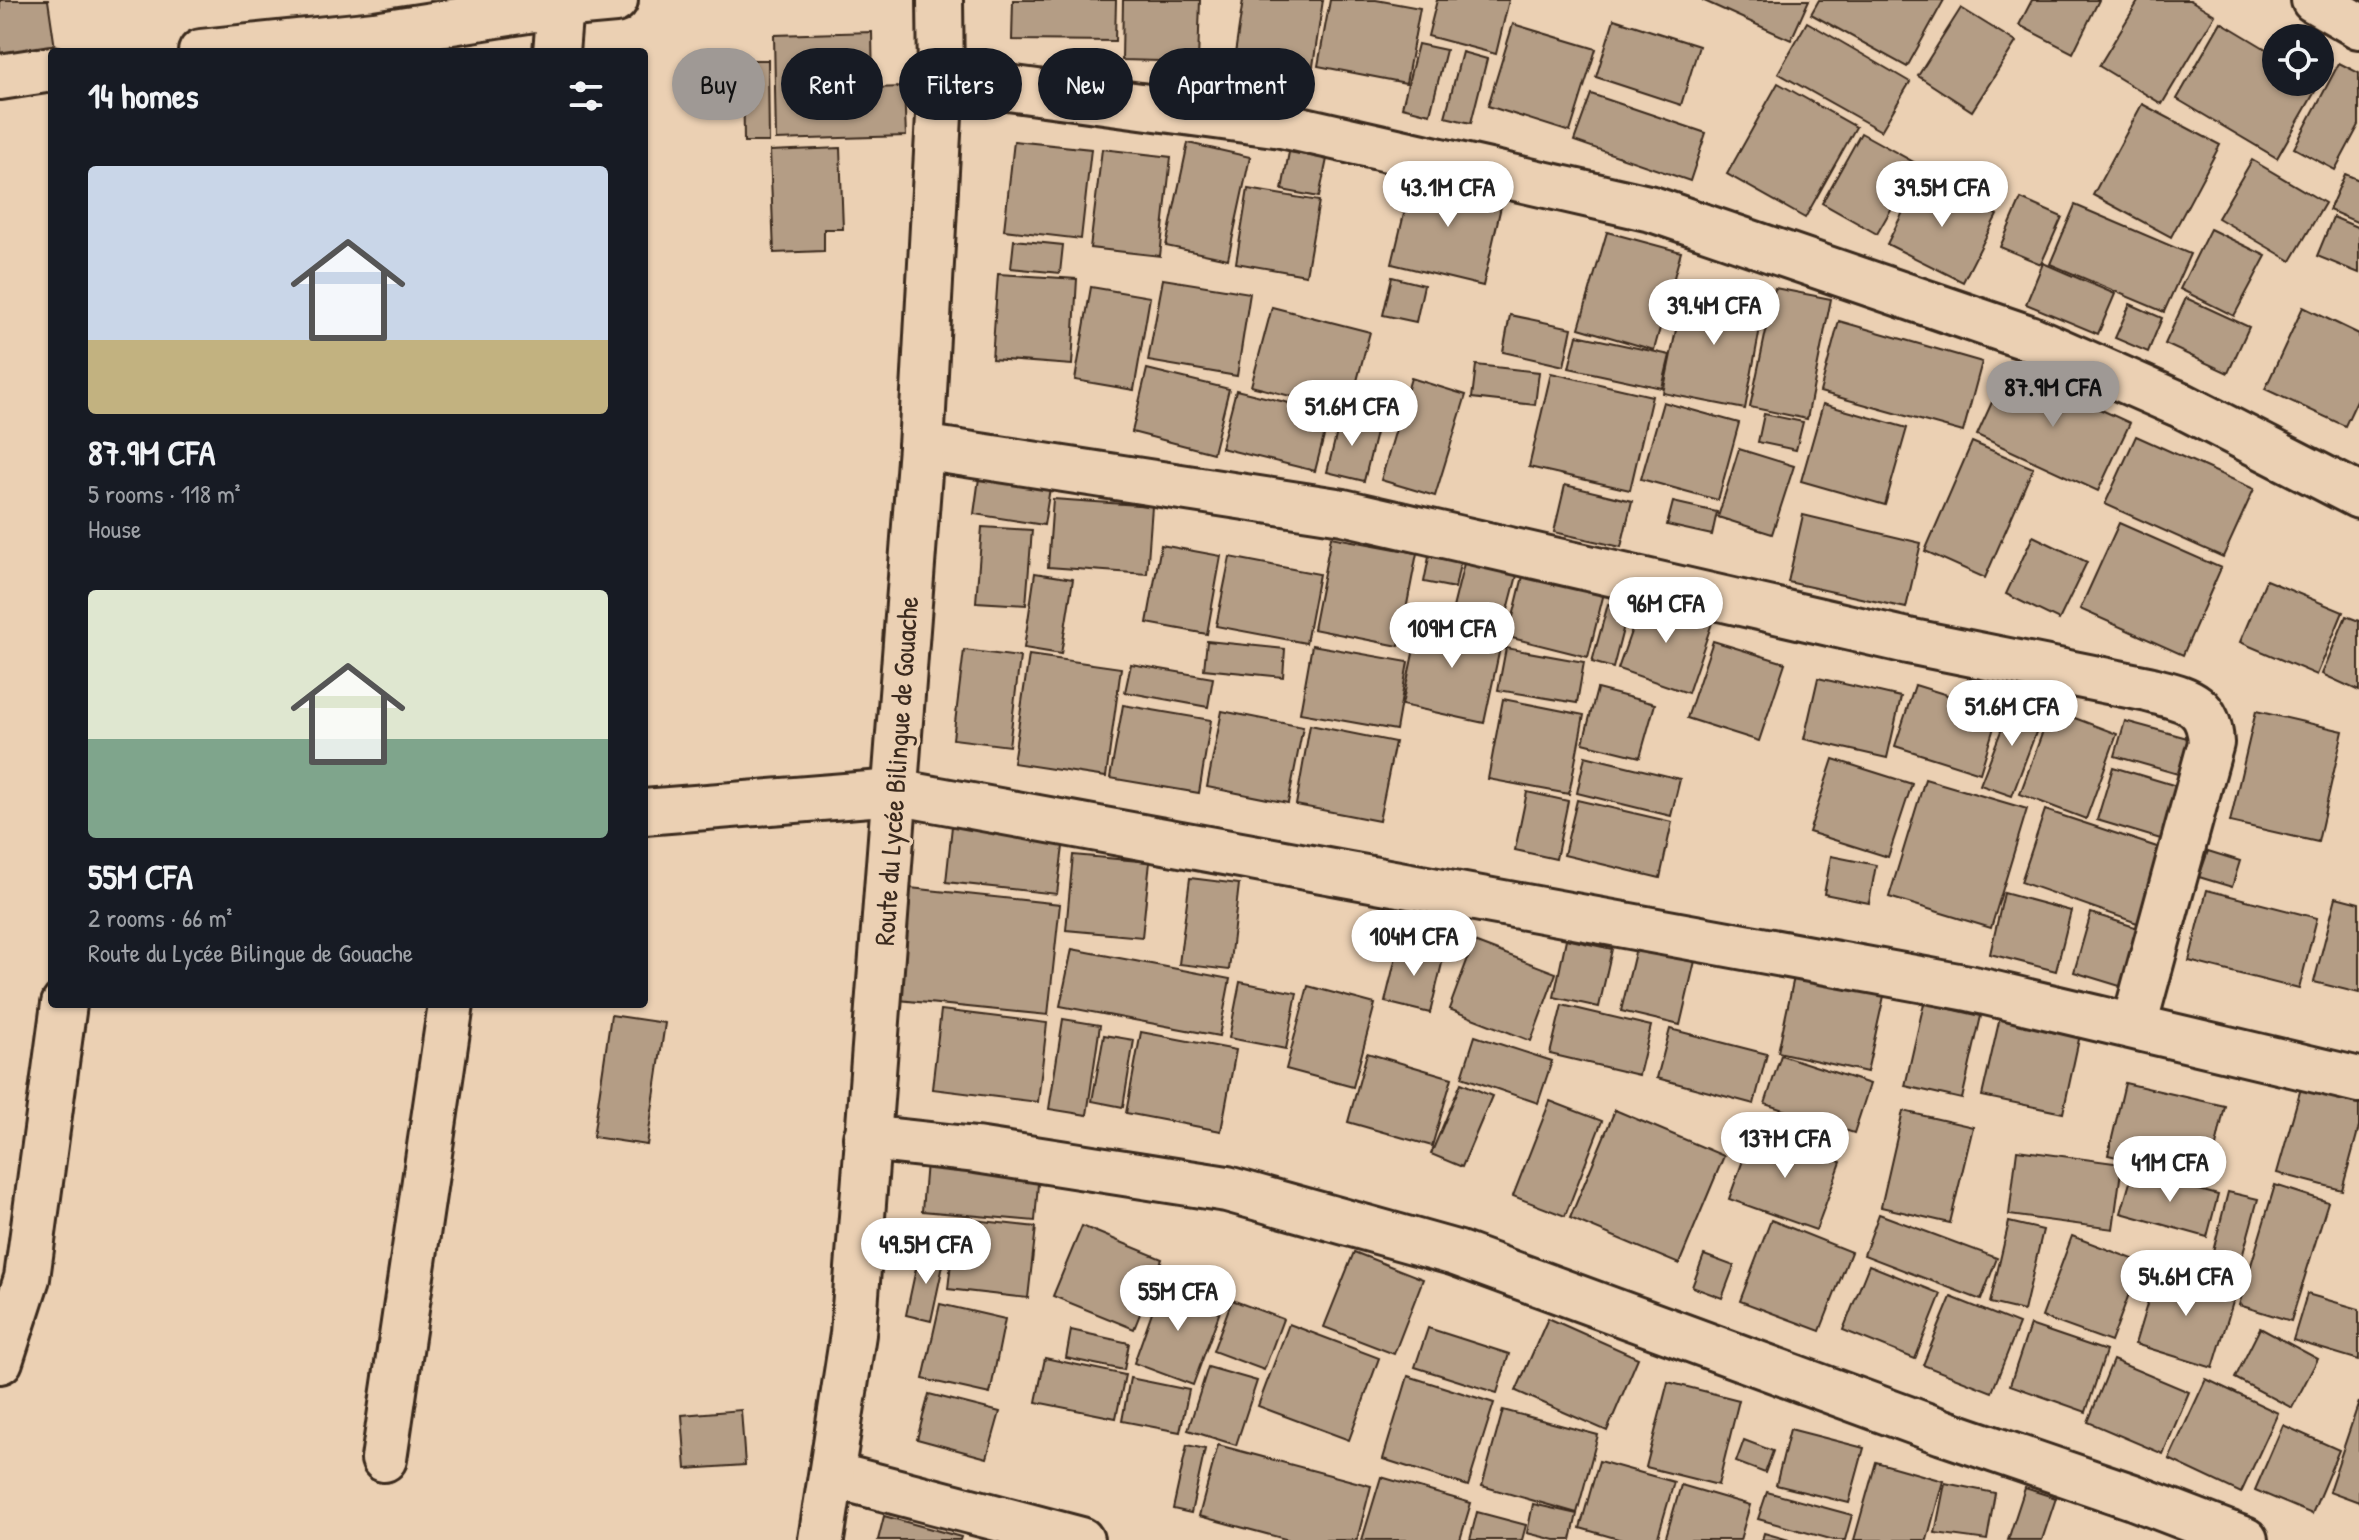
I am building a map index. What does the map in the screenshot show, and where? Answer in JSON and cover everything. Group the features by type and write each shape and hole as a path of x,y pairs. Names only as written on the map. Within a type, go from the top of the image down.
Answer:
{"street":[{"path":"240,48 375,34 560,5 615,0"},
{"name":"Route du Lycée Bilingue de Gouache","path":"940,0 941,48"},
{"path":"2314,0 2359,26"},
{"path":"556,48 560,5"},
{"path":"0,77 48,70"},
{"path":"1022,90 1282,125 1652,209 2029,338 2179,404 2359,496"},
{"name":"Route du Lycée Bilingue de Gouache","path":"821,1540 853,1334 921,447 939,120"},
{"path":"921,447 1343,512 1744,605 2185,699 2199,707 2206,717 2211,743 2134,1025"},
{"path":"648,812 895,792 1969,988 2359,1080"},
{"path":"0,1361 27,1278 63,1008"},
{"path":"384,1459 450,1008"},
{"path":"866,1138 976,1150 1227,1189 1456,1253 2245,1540"},
{"path":"833,1475 1081,1540"}],"building":[{"path":"0,0 48,0 55,48 0,56"},
{"path":"1013,0 1116,0 1115,41 1012,40"},
{"path":"1123,0 1200,0 1198,48 1149,48 1149,61 1133,60 1133,48 1122,48"},
{"path":"1243,0 1323,0 1315,53 1315,48 1236,48"},
{"path":"1330,0 1376,0 1420,8 1406,83 1318,66"},
{"path":"1437,0 1509,0 1496,54 1428,36"},
{"path":"1702,0 1809,0 1791,40"},
{"path":"1819,0 1944,0 1907,67 1811,14"},
{"path":"2032,0 2099,0 2073,53 2019,25"},
{"path":"2139,0 2190,0 2215,15 2162,104 2099,66"},
{"path":"1961,8 2016,42 1972,111 1918,76"},
{"path":"1614,19 1699,46 1681,105 1596,77"},
{"path":"1807,22 1910,82 1881,131 1778,73"},
{"path":"2221,22 2262,47 2262,96 2312,96 2277,158 2177,99"},
{"path":"1513,24 1596,49 1570,132 1488,106"},
{"path":"872,32 872,48 781,48 781,120 883,120 883,88 899,87 899,120 905,120 906,136 776,140 774,35"},
{"path":"1418,44 1446,50 1430,114 1402,107"},
{"path":"1462,52 1487,59 1471,123 1445,117"},
{"path":"765,60 768,60 769,142 744,142 744,120 765,120"},
{"path":"2339,63 2359,73 2359,125 2335,170 2294,148 2322,96 2334,96 2334,72"},
{"path":"1778,83 1856,127 1805,218 1727,174"},
{"path":"1591,94 1706,133 1690,181 1574,141"},
{"path":"2142,104 2220,145 2171,237 2093,195"},
{"path":"1861,133 1917,164 1877,234 1822,203"},
{"path":"1014,141 1091,149 1081,239 1004,230"},
{"path":"1188,143 1250,157 1228,259 1166,246"},
{"path":"840,148 843,229 824,229 824,251 774,253 770,151"},
{"path":"1102,149 1171,157 1160,256 1090,248"},
{"path":"1289,152 1327,159 1319,197 1282,190"},
{"path":"2252,160 2325,203 2291,261 2218,218"},
{"path":"1414,172 1504,193 1483,286 1392,264"},
{"path":"2345,174 2359,180 2359,223 2329,210"},
{"path":"1921,176 1997,215 1963,282 1887,244"},
{"path":"1248,189 1319,201 1306,275 1236,263"},
{"path":"2021,199 2062,217 2041,264 2000,247"},
{"path":"2075,205 2190,254 2164,312 2050,264"},
{"path":"2333,217 2359,228 2359,273 2317,256"},
{"path":"2210,229 2266,256 2234,316 2180,289"},
{"path":"1607,232 1681,252 1654,350 1579,328"},
{"path":"1014,240 1063,245 1060,273 1011,268"},
{"path":"2043,263 2115,294 2098,334 2026,304"},
{"path":"998,274 1077,279 1072,365 992,359"},
{"path":"1392,277 1424,285 1416,322 1383,315"},
{"path":"1163,279 1250,293 1237,376 1148,361"},
{"path":"1685,286 1765,301 1745,409 1663,393"},
{"path":"1091,287 1150,297 1134,390 1075,380"},
{"path":"1775,288 1831,299 1807,419 1750,407"},
{"path":"2186,298 2249,327 2228,373 2165,344"},
{"path":"2130,304 2162,318 2148,352 2115,338"},
{"path":"1272,307 1370,332 1349,411 1251,386"},
{"path":"2303,307 2359,334 2359,396 2345,426 2265,389"},
{"path":"1510,315 1572,328 1564,366 1503,352"},
{"path":"1839,321 1982,362 1963,432 1820,392"},
{"path":"1577,335 1670,355 1662,388 1569,368"},
{"path":"1476,365 1539,372 1535,405 1472,398"},
{"path":"2008,367 2130,423 2098,491 1977,435"},
{"path":"1147,369 1229,389 1213,453 1132,432"},
{"path":"1551,373 1652,396 1630,490 1529,467"},
{"path":"1411,378 1466,395 1435,496 1381,480"},
{"path":"1236,390 1330,413 1315,471 1221,448"},
{"path":"1663,402 1739,423 1718,500 1641,479"},
{"path":"1823,404 1907,428 1885,505 1801,481"},
{"path":"1764,414 1803,422 1796,450 1758,442"},
{"path":"1341,416 1378,425 1364,481 1327,472"},
{"path":"2136,436 2254,489 2223,557 2105,504"},
{"path":"1972,442 2033,468 1985,578 1925,551"},
{"path":"1739,449 1794,466 1772,534 1718,517"},
{"path":"979,478 1050,488 1044,525 974,514"},
{"path":"1565,485 1632,501 1621,547 1554,532"},
{"path":"1053,499 1152,506 1147,574 1048,567"},
{"path":"1673,502 1717,512 1712,535 1667,525"},
{"path":"1803,515 1921,543 1906,608 1788,582"},
{"path":"2119,523 2221,568 2183,655 2080,609"},
{"path":"982,527 1032,530 1026,605 976,602"},
{"path":"2033,536 2087,562 2059,620 2006,594"},
{"path":"1331,537 1417,553 1399,646 1313,629"},
{"path":"1161,545 1221,556 1207,634 1147,623"},
{"path":"1431,547 1462,554 1455,588 1424,582"},
{"path":"1467,551 1520,564 1503,629 1451,616"},
{"path":"1230,557 1319,574 1306,643 1216,626"},
{"path":"1525,568 1605,589 1588,657 1508,637"},
{"path":"1035,573 1073,579 1061,654 1024,648"},
{"path":"2266,580 2343,612 2317,675 2240,642"},
{"path":"1643,597 1713,620 1688,693 1618,669"},
{"path":"1608,604 1628,610 1613,668 1592,662"},
{"path":"1421,616 1503,634 1484,723 1402,705"},
{"path":"2346,616 2359,621 2359,691 2322,674"},
{"path":"1207,641 1285,649 1283,677 1204,669"},
{"path":"1713,641 1785,663 1759,741 1687,718"},
{"path":"1312,645 1408,662 1396,730 1300,713"},
{"path":"1506,648 1584,662 1577,703 1498,690"},
{"path":"964,650 1020,657 1009,746 953,739"},
{"path":"1029,655 1121,668 1106,777 1013,763"},
{"path":"1131,664 1213,678 1208,707 1125,692"},
{"path":"1818,678 1901,697 1887,758 1804,739"},
{"path":"1915,685 1999,711 1980,773 1895,746"},
{"path":"1597,689 1655,704 1640,757 1583,743"},
{"path":"1503,699 1584,715 1569,794 1488,779"},
{"path":"2013,700 2044,711 2012,796 1980,785"},
{"path":"1123,705 1211,720 1199,793 1110,778"},
{"path":"2051,709 2117,734 2086,819 2020,794"},
{"path":"1222,711 1303,727 1288,803 1207,787"},
{"path":"2256,711 2343,731 2318,842 2230,822"},
{"path":"2125,721 2202,742 2192,778 2115,756"},
{"path":"1310,725 1395,742 1379,821 1296,805"},
{"path":"1585,756 1680,779 1671,816 1577,793"},
{"path":"1833,759 1912,784 1888,857 1809,832"},
{"path":"2113,767 2190,790 2174,843 2097,820"},
{"path":"1925,779 2027,809 1991,928 1889,897"},
{"path":"1527,792 1568,801 1556,859 1515,850"},
{"path":"1577,800 1672,822 1660,878 1564,855"},
{"path":"2045,810 2166,850 2140,924 2021,882"},
{"path":"952,826 1064,839 1057,894 946,882"},
{"path":"2208,851 2240,861 2232,887 2199,877"},
{"path":"1073,855 1150,862 1142,937 1066,930"},
{"path":"1831,856 1876,865 1869,903 1824,894"},
{"path":"1190,878 1239,884 1229,970 1179,964"},
{"path":"910,888 1060,904 1048,1015 899,1000"},
{"path":"2207,890 2317,918 2299,989 2189,961"},
{"path":"2004,893 2071,911 2056,971 1990,954"},
{"path":"2336,897 2359,903 2359,993 2314,982"},
{"path":"2091,913 2141,929 2123,987 2074,972"},
{"path":"1566,939 1612,949 1599,1007 1554,997"},
{"path":"1474,942 1556,973 1531,1041 1449,1009"},
{"path":"1399,944 1444,955 1430,1013 1385,1002"},
{"path":"1636,948 1695,961 1680,1025 1621,1011"},
{"path":"1072,949 1230,979 1219,1036 1060,1006"},
{"path":"1794,977 1884,996 1867,1072 1778,1052"},
{"path":"1240,982 1297,993 1286,1049 1229,1038"},
{"path":"1308,986 1375,1004 1353,1087 1286,1069"},
{"path":"1924,1003 1981,1016 1962,1099 1905,1086"},
{"path":"1562,1005 1651,1026 1639,1075 1550,1054"},
{"path":"941,1010 1047,1023 1038,1102 932,1089"},
{"path":"2001,1013 2081,1030 2063,1113 1982,1096"},
{"path":"611,1015 665,1023 647,1145 593,1137"},
{"path":"1063,1019 1100,1025 1087,1115 1049,1109"},
{"path":"1670,1029 1767,1054 1754,1104 1657,1078"},
{"path":"1141,1032 1236,1050 1221,1131 1126,1113"},
{"path":"1104,1035 1134,1040 1123,1107 1092,1101"},
{"path":"1475,1036 1552,1061 1538,1103 1462,1077"},
{"path":"1367,1053 1452,1078 1432,1146 1348,1122"},
{"path":"1781,1055 1870,1084 1854,1133 1765,1104"},
{"path":"1461,1083 1492,1096 1462,1167 1431,1154"},
{"path":"2125,1083 2225,1106 2209,1178 2108,1155"},
{"path":"2301,1088 2359,1104 2359,1127 2342,1190 2277,1173"},
{"path":"1550,1101 1602,1121 1565,1216 1513,1196"},
{"path":"1615,1110 1724,1156 1679,1264 1570,1218"},
{"path":"1903,1111 1973,1127 1950,1223 1881,1207"},
{"path":"1754,1130 1841,1162 1816,1230 1729,1199"},
{"path":"2017,1150 2122,1164 2113,1229 2009,1215"},
{"path":"926,1162 1039,1171 1035,1221 922,1211"},
{"path":"2133,1172 2218,1195 2207,1237 2121,1213"},
{"path":"2275,1185 2328,1202 2291,1321 2239,1305"},
{"path":"2228,1192 2258,1199 2236,1279 2208,1271"},
{"path":"1879,1214 1997,1258 1981,1300 1864,1255"},
{"path":"956,1218 1036,1227 1028,1298 948,1289"},
{"path":"1771,1220 1851,1252 1820,1331 1740,1301"},
{"path":"2009,1222 2043,1230 2024,1311 1990,1303"},
{"path":"1082,1226 1162,1259 1134,1329 1053,1296"},
{"path":"2072,1236 2141,1262 2111,1342 2042,1317"},
{"path":"920,1250 945,1256 931,1321 906,1315"},
{"path":"1354,1252 1423,1279 1394,1354 1324,1327"},
{"path":"1704,1255 1734,1266 1722,1298 1692,1287"},
{"path":"1869,1265 1941,1294 1915,1359 1843,1330"},
{"path":"2158,1268 2236,1292 2213,1368 2135,1344"},
{"path":"1163,1281 1223,1303 1193,1385 1134,1363"},
{"path":"2307,1294 2359,1309 2359,1360 2293,1340"},
{"path":"1951,1297 2019,1324 1992,1392 1923,1365"},
{"path":"1232,1300 1283,1319 1264,1370 1213,1351"},
{"path":"940,1304 1005,1319 990,1394 923,1379"},
{"path":"1548,1318 1638,1358 1607,1431 1516,1391"},
{"path":"1289,1324 1379,1358 1349,1440 1258,1406"},
{"path":"2030,1325 2106,1351 2086,1412 2010,1385"},
{"path":"1428,1328 1509,1354 1497,1393 1415,1367"},
{"path":"2260,1328 2318,1359 2292,1408 2235,1378"},
{"path":"1071,1330 1129,1343 1124,1370 1066,1358"},
{"path":"1045,1358 1125,1375 1116,1418 1036,1402"},
{"path":"2113,1360 2189,1392 2163,1454 2088,1422"},
{"path":"1208,1367 1257,1381 1236,1445 1188,1430"},
{"path":"1408,1376 1494,1403 1468,1486 1383,1459"},
{"path":"1130,1378 1189,1390 1180,1432 1122,1421"},
{"path":"2206,1379 2278,1413 2241,1493 2169,1459"},
{"path":"1668,1382 1739,1400 1718,1485 1646,1467"},
{"path":"929,1394 1000,1412 987,1458 917,1439"},
{"path":"2359,1402 2359,1502 2329,1491"},
{"path":"741,1410 745,1465 686,1469 682,1415"},
{"path":"1503,1410 1598,1435 1577,1513 1482,1486"},
{"path":"2283,1425 2339,1450 2312,1514 2255,1490"},
{"path":"1790,1429 1864,1448 1849,1503 1776,1485"},
{"path":"1744,1440 1773,1451 1765,1473 1736,1462"},
{"path":"1187,1445 1205,1449 1191,1513 1173,1509"},
{"path":"1218,1445 1371,1486 1357,1540 1289,1540 1199,1516"},
{"path":"1599,1461 1674,1482 1657,1540 1622,1540 1580,1528"},
{"path":"1876,1462 1943,1481 1927,1540 1854,1540"},
{"path":"1381,1477 1471,1503 1460,1540 1362,1540"},
{"path":"1945,1483 1995,1493 1987,1540 1935,1533"},
{"path":"1681,1485 1750,1505 1740,1540 1665,1540"},
{"path":"2025,1488 2056,1498 2042,1540 2008,1540"},
{"path":"1767,1492 1852,1515 1845,1540 1834,1540 1758,1519"},
{"path":"1533,1504 1577,1514 1571,1540 1555,1540 1527,1533"},
{"path":"1477,1512 1526,1525 1522,1540 1470,1540"},
{"path":"884,1516 961,1537 960,1540 878,1540"},
{"path":"1764,1533 1789,1540 1762,1540"}]}
